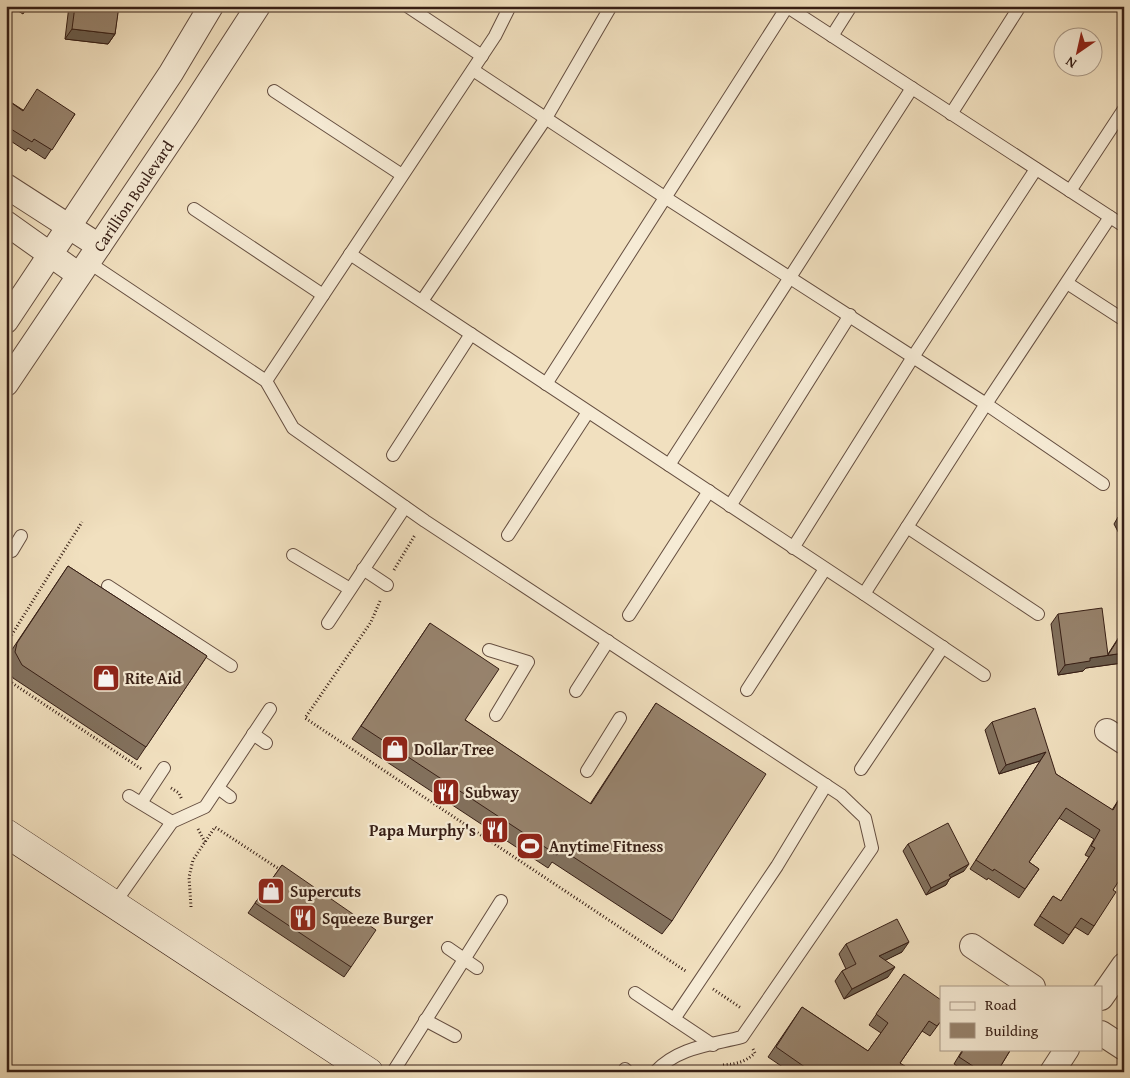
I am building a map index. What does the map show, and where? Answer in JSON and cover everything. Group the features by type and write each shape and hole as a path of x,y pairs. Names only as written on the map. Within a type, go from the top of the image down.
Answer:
{"main road":[{"path":"6,832 369,1072"}],"street":[{"path":"6,321 171,73 210,6"},
{"name":"Carillion Boulevard","path":"6,384 186,117 258,6"},
{"path":"6,186 70,227 89,261"},
{"path":"6,223 51,255 89,261"},
{"path":"972,946 1032,986"},
{"path":"1102,997 1124,965"},
{"path":"1102,1034 1124,1048"},
{"path":"1052,1072 1066,1050"}],"lane":[{"path":"407,6 482,56"},
{"path":"266,381 473,70 495,36 510,6"},
{"path":"422,301 546,118 611,6"},
{"path":"546,384 666,198 786,6 1124,226"},
{"path":"832,36 851,6"},
{"path":"951,114 1020,6"},
{"path":"473,70 789,278 913,356 1103,484"},
{"path":"669,465 912,88"},
{"path":"274,91 402,175"},
{"path":"1070,191 1124,108"},
{"path":"792,548 913,356 1036,169"},
{"path":"194,208 323,295"},
{"path":"864,594 986,404 1110,217"},
{"path":"350,254 984,675"},
{"path":"89,261 266,381 293,428 405,507 841,795 865,818 872,848 745,1034 742,1037 686,1050 660,1066 654,1072"},
{"path":"1067,283 1124,320"},
{"path":"730,506 850,315"},
{"path":"393,455 471,334"},
{"path":"508,535 588,412"},
{"path":"629,615 709,491"},
{"path":"328,623 405,507"},
{"path":"908,527 1038,614"},
{"path":"12,551 21,536"},
{"path":"294,555 350,589"},
{"path":"363,569 387,585"},
{"path":"747,690 825,569"},
{"path":"108,586 231,666"},
{"path":"576,691 608,641"},
{"path":"862,769 943,647"},
{"path":"490,650 528,662 496,715"},
{"path":"114,904 172,822 205,807 270,709"},
{"path":"587,771 620,718"},
{"path":"253,734 266,743"},
{"path":"141,803 164,768"},
{"path":"674,1019 777,866 826,785"},
{"path":"218,788 230,797"},
{"path":"129,796 172,822"},
{"path":"393,1072 501,901"},
{"path":"448,948 477,968"},
{"path":"636,993 712,1045"},
{"path":"425,1020 455,1036"}],"path":[{"path":"425,520 398,562 371,622 305,718 744,1010 737,1022 756,1052 740,1063 723,1065 723,1072"},
{"path":"6,644 82,522"},
{"path":"6,679 179,794 205,842"},
{"path":"191,907 189,877 193,860 215,827 288,875"}],"building":[{"path":"75,6 119,6 115,34 72,29"},
{"path":"37,89 75,114 52,150 34,139 32,142 6,126 6,99 23,111"},
{"path":"1124,514 1124,527 1118,517"},
{"path":"68,566 207,656 146,747 22,665 15,652 17,643"},
{"path":"1102,608 1108,655 1124,630 1124,653 1090,658 1090,661 1065,665 1058,614"},
{"path":"430,623 499,669 465,720 591,804 656,703 766,774 672,921 561,849 557,855 361,726"},
{"path":"1035,708 1056,774 1113,810 1121,796 1124,798 1124,873 1113,890 1116,892 1094,926 1081,918 1069,935 1040,916 1053,896 1061,901 1095,848 1091,846 1100,830 1066,808 1029,862 1039,869 1025,889 976,860 1046,752 1006,765 992,722"},
{"path":"948,823 969,864 949,875 951,878 931,888 908,844"},
{"path":"282,865 376,930 351,967 255,903"},
{"path":"897,919 909,942 879,956 895,967 852,989 842,971 856,964 846,944"},
{"path":"904,974 940,999 940,1022 937,1026 929,1021 900,1063 908,1068 906,1072 812,1072 776,1047 802,1007 868,1051 888,1023 876,1014"},
{"path":"963,1050 1010,1050 997,1072 982,1072 959,1057"}],"place":[{"name":"Rite Aid","path":"106,678"},
{"name":"Dollar Tree","path":"395,749"},
{"name":"Subway","path":"446,792"},
{"name":"Papa Murphy's","path":"495,830"},
{"name":"Anytime Fitness","path":"530,846"},
{"name":"Supercuts","path":"271,891"},
{"name":"Squeeze Burger","path":"303,918"}]}
